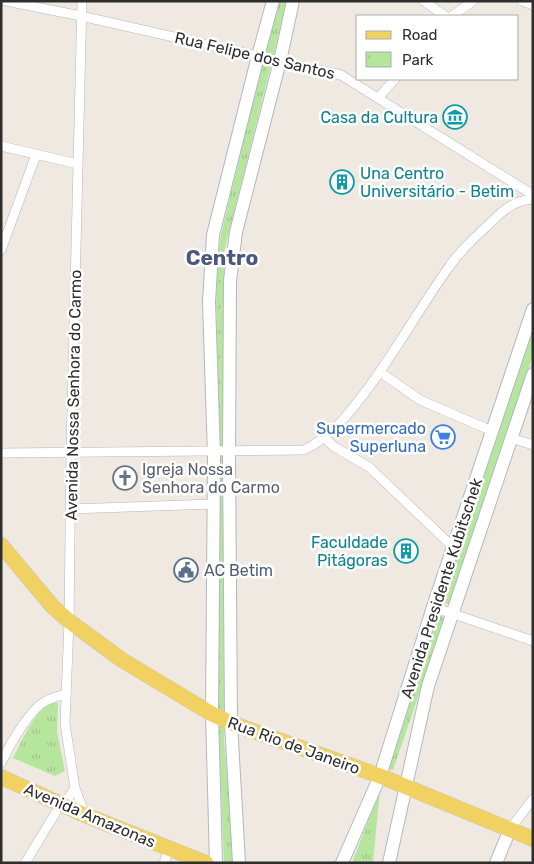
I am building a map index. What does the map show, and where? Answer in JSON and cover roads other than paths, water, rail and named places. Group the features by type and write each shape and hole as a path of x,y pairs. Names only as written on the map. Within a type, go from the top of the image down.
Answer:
{"main road":[{"name":"Rua Rio de Janeiro","path":"3,552 52,606 70,621 122,660 212,714 231,723 380,776 405,788 533,839"},
{"name":"Avenida Amazonas","path":"1,777 85,815 166,856 206,863"}],"street":[{"name":"Rua Felipe dos Santos","path":"6,1 341,74 533,195"},
{"name":"Avenida Nossa Senhora do Carmo","path":"82,1 71,452 70,621 65,724 75,788 85,815"},
{"path":"216,863 212,714 214,451 209,302 213,235 273,1"},
{"path":"239,863 231,723 229,304 231,262 236,232 294,1"},
{"path":"424,1 444,15"},
{"path":"453,15 473,1"},
{"path":"522,1 533,5"},
{"path":"378,98 394,80"},
{"path":"1,146 78,164"},
{"path":"1,250 36,155"},
{"path":"1,453 304,450 315,445 352,410 380,372 450,264 507,207 523,200 533,199"},
{"name":"Avenida Presidente Kubitschek","path":"342,863 380,776 433,608 533,309"},
{"path":"380,372 420,400 492,431"},
{"name":"Avenida Presidente Kubitschek","path":"389,863 428,686 533,374"},
{"path":"324,437 333,446 369,467 453,547"},
{"path":"511,438 533,446"},
{"path":"71,509 213,504"},
{"path":"433,608 533,641"},
{"path":"1,763 18,733 37,707 43,702 66,694"},
{"path":"25,863 61,804 75,788"},
{"path":"496,863 510,829 533,799"}],"place":[{"name":"Casa da Cultura","path":"455,117"},
{"name":"Una Centro Universitário - Betim","path":"342,182"},
{"name":"Supermercado Superluna","path":"443,437"},
{"name":"Igreja Nossa Senhora do Carmo","path":"125,478"},
{"name":"Faculdade Pitágoras","path":"406,551"},
{"name":"AC Betim","path":"186,570"}],"district":[{"name":"Centro","path":"222,258"}]}
